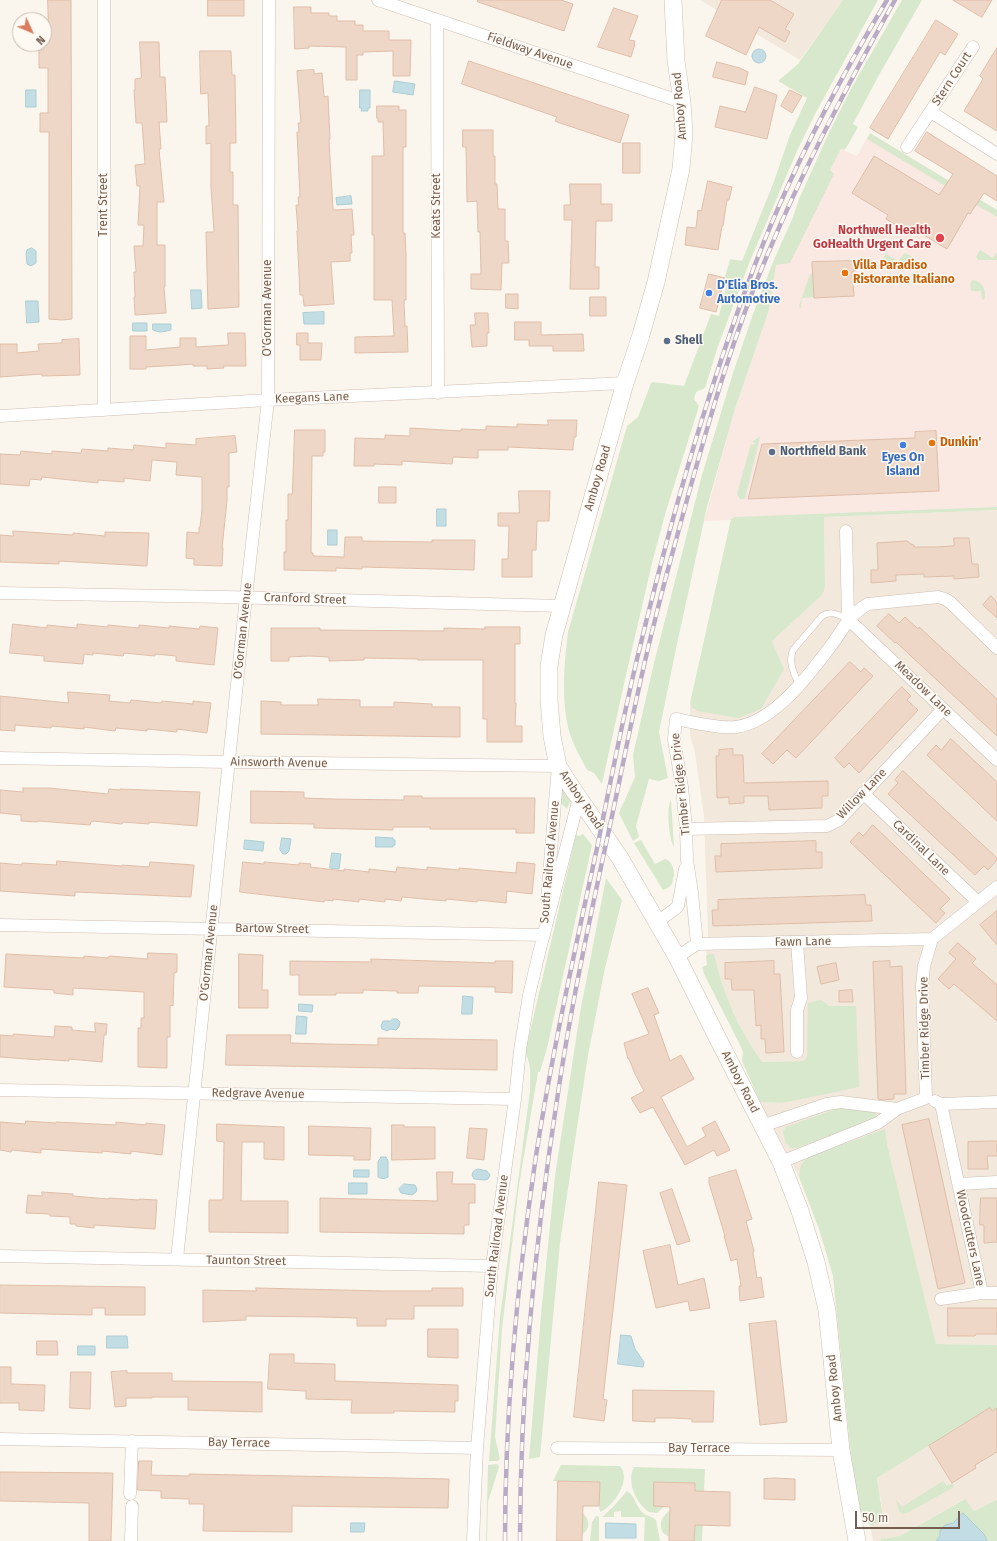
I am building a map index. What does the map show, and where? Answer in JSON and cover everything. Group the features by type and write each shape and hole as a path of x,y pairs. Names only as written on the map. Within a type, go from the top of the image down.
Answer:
{"main road":[{"name":"Amboy Road","path":"673,0 676,61 682,102 684,134 681,169 656,282 641,335 625,383 554,635 549,666 549,700 552,736 558,766 620,858 677,957 781,1162 816,1262 824,1296 833,1361 841,1450 857,1541"}],"street":[{"name":"Trent Street","path":"104,0 104,410"},
{"name":"O'Gorman Avenue","path":"178,1259 194,1093 268,400 269,0"},
{"name":"Fieldway Avenue","path":"378,0 682,102"},
{"name":"Keats Street","path":"437,20 438,393"},
{"name":"Stern Court","path":"907,147 974,47"},
{"name":"Stern Court","path":"931,112 997,154"},
{"name":"Keegans Lane","path":"0,416 268,400 625,383"},
{"path":"846,531 848,619"},
{"name":"Cranford Street","path":"0,593 246,597 561,606"},
{"name":"Timber Ridge Drive","path":"697,944 687,860 682,787 674,740 676,719 736,727 749,724 765,716 799,685 831,646 848,619 859,609 868,604 938,597 945,599 951,603 997,648"},
{"name":"Meadow Lane","path":"848,619 997,760"},
{"name":"Willow Lane","path":"686,830 827,826 839,820 943,709"},
{"name":"Ainsworth Avenue","path":"0,758 558,766"},
{"name":"South Railroad Avenue","path":"544,935 558,766"},
{"name":"Cardinal Lane","path":"863,793 978,902"},
{"name":"South Railroad Avenue","path":"473,1541 477,1448 492,1266 515,1099 520,1050 529,996 579,798"},
{"name":"Timber Ridge Drive","path":"657,922 675,910 678,906 687,860"},
{"path":"932,939 997,888"},
{"name":"Bartow Street","path":"0,924 544,935"},
{"name":"Timber Ridge Drive","path":"781,1162 878,1123 897,1109 926,1098 922,986 924,966 932,939"},
{"name":"Fawn Lane","path":"697,944 932,939"},
{"path":"797,942 801,998 797,1010 797,1052"},
{"path":"677,957 697,944"},
{"name":"Redgrave Avenue","path":"0,1090 515,1099"},
{"path":"926,1098 941,1104 997,1102"},
{"name":"Timber Ridge Drive","path":"762,1126 827,1104 841,1102 897,1109"},
{"name":"Woodcutters Lane","path":"941,1104 982,1293"},
{"name":"Woodcutters Lane","path":"959,1184 997,1182"},
{"name":"Taunton Street","path":"0,1256 492,1266"},
{"name":"Woodcutters Lane","path":"941,1299 982,1293 997,1293"},
{"name":"Bay Terrace","path":"0,1439 477,1448"},
{"path":"130,1494 132,1441"},
{"name":"Bay Terrace","path":"556,1448 841,1450"},
{"path":"131,1541 132,1506"}],"lane":[{"path":"799,685 791,665 790,656 793,650 822,616 827,613 833,612 848,619"}],"shaded area":[{"path":"700,0 843,0 800,60"},
{"path":"870,133 997,210 997,510 704,521 735,409 769,310 776,265 841,149 857,156"},
{"path":"997,510 997,1345 936,1344 888,1148 885,1129 799,1171 799,1177 760,1102 782,1103 856,1006 829,1006 809,1003 808,1057 804,1061 762,1062 748,1042 727,1000 718,975 714,955 706,956 708,935 704,817 695,752 690,735 690,703 695,710 784,669 772,641 821,596 824,591 824,517"},
{"path":"997,1408 997,1500 974,1511 964,1499 900,1536 881,1539 881,1541 873,1541 870,1525 866,1520 861,1518 882,1507 877,1478 959,1427"}],"green space":[{"path":"843,0 878,0 816,112 797,151 750,261 718,346 705,388 696,392 694,399 699,406 666,511 653,559 602,784 594,773 587,770 572,740 568,727 564,700 565,659 568,632 627,426 638,417 651,383 684,386 711,314 719,316 728,279 725,277 730,259 742,261 773,184 790,135 807,98 778,81 798,64"},
{"path":"902,0 922,0 853,124 858,127 845,150 841,149 830,170 834,174 790,263 776,265 769,310 735,409 707,507 677,644 659,732 668,778 659,781 649,779 636,826 639,837 633,841 619,813 635,777 633,755 654,663 702,475 733,373 773,262 827,137 852,87"},
{"path":"870,133 997,210 997,217 867,139"},
{"path":"980,250 993,258 997,252 997,260 978,260 976,257"},
{"path":"905,253 916,259 917,262 882,263 882,260 886,254 898,261"},
{"path":"810,274 813,274 814,297 802,298 801,309 799,306"},
{"path":"973,280 982,285 985,293 984,300 982,299 981,291 971,291 970,283"},
{"path":"760,437 745,499 740,499 737,494 751,444 754,445 755,443 752,442"},
{"path":"997,507 997,510 824,517 824,591 821,596 772,641 784,669 761,709 738,718 698,711 692,708 690,703 731,519 735,517"},
{"path":"560,788 565,792 568,791 571,799 567,809 560,802"},
{"path":"671,800 674,847 669,824 669,804"},
{"path":"583,834 592,845 548,1044 540,1072 538,1072 519,1185 502,1329 495,1437 500,1459 498,1461 489,1461 500,1317 530,1091 530,1066 525,1053 576,835 579,836"},
{"path":"641,840 655,864 665,859 671,864 674,877 671,886 668,888 663,890 634,843"},
{"path":"606,878 622,900 605,968 588,1055 575,1141 560,1243 540,1457 529,1459 541,1315 555,1176 580,1013"},
{"path":"714,954 717,969 732,1011 762,1062 804,1061 807,1057 808,1003 821,1000 829,1006 856,1006 859,1087 782,1103 760,1102 742,1061 743,1052 741,1047 704,974 702,967 707,965 706,956"},
{"path":"841,1107 875,1112 877,1115 871,1120 796,1148 791,1148 786,1143 783,1132 786,1127"},
{"path":"885,1129 888,1148 936,1344 997,1345 997,1408 959,1427 877,1478 883,1518 881,1522 870,1525 866,1520 861,1518 852,1467 833,1276 819,1229 799,1177 800,1167 809,1157"},
{"path":"497,1464 499,1467 488,1502 486,1541 488,1465"},
{"path":"561,1465 620,1466 624,1478 623,1485 620,1492 611,1504 600,1512 599,1482 553,1481"},
{"path":"634,1467 705,1469 702,1541 694,1541 695,1483 654,1482 654,1506 665,1506 657,1513 649,1512 636,1498 634,1492 631,1479"},
{"path":"943,1481 947,1486 952,1483 954,1487 907,1513 902,1514 899,1511 896,1500 902,1507"},
{"path":"627,1491 642,1512 656,1520 660,1541 644,1541 645,1517 621,1517 621,1511 614,1512 614,1517 602,1517"},
{"path":"965,1499 974,1511 997,1500 997,1541 881,1541 881,1539 900,1536"},
{"path":"670,1510 669,1537 663,1533 661,1523 665,1515"},
{"path":"582,1512 587,1518 588,1526 582,1535"},
{"path":"596,1516 599,1518 599,1541 590,1541 592,1522"}],"water":[{"path":"756,49 762,49 766,53 766,59 762,63 756,63 752,59 752,53"},
{"path":"395,81 415,84 413,95 393,92"},
{"path":"26,90 36,90 36,107 26,107"},
{"path":"360,90 370,90 370,108 368,108 368,111 361,111"},
{"path":"351,196 352,204 337,205 336,198"},
{"path":"32,248 36,251 36,263 31,266 27,264 26,253 27,250"},
{"path":"191,290 201,290 202,308 192,309"},
{"path":"26,301 38,301 39,322 27,323"},
{"path":"324,312 324,324 304,324 303,313"},
{"path":"133,323 147,323 147,331 133,331"},
{"path":"153,324 171,324 171,330 162,332 155,331 153,330"},
{"path":"437,509 446,509 446,526 437,526"},
{"path":"328,530 337,530 337,545 328,545"},
{"path":"376,837 393,838 393,840 395,840 395,845 393,845 393,847 376,847"},
{"path":"282,838 291,839 289,851 286,854 283,854 280,850"},
{"path":"245,840 264,842 263,851 244,849"},
{"path":"332,853 341,854 339,869 330,868"},
{"path":"463,996 473,997 472,1014 462,1014"},
{"path":"299,1004 313,1005 312,1012 299,1011"},
{"path":"297,1016 307,1017 306,1034 296,1034"},
{"path":"397,1019 400,1022 399,1027 396,1030 390,1029 387,1031 382,1029 381,1026 383,1021 390,1021"},
{"path":"381,1157 386,1157 388,1161 388,1177 384,1178 378,1177 378,1161"},
{"path":"478,1169 487,1171 490,1175 488,1179 474,1179 472,1175 473,1172"},
{"path":"354,1170 369,1170 369,1177 354,1177"},
{"path":"349,1183 367,1183 367,1194 349,1194"},
{"path":"404,1184 415,1185 417,1189 416,1192 412,1195 401,1193 399,1189"},
{"path":"621,1335 631,1336 635,1349 644,1362 643,1367 618,1364"},
{"path":"107,1336 127,1336 128,1348 107,1348"},
{"path":"78,1346 95,1346 95,1355 78,1355"},
{"path":"963,1513 984,1534 987,1541 936,1541 940,1536 940,1531 945,1525 953,1523"},
{"path":"351,1523 365,1523 364,1532 351,1532"},
{"path":"606,1523 636,1524 636,1538 606,1538"}],"building":[{"path":"48,0 71,0 72,319 62,320 49,319 49,132 40,132 40,113 48,113 48,68 39,68 39,52 52,52 52,12 48,12"},
{"path":"208,0 244,0 244,16 208,16"},
{"path":"478,0 561,0 573,4 564,31 478,2"},
{"path":"722,0 770,0 794,14 785,29 790,32 785,42 759,27 746,55 706,36"},
{"path":"953,0 992,0 982,17"},
{"path":"294,7 311,7 311,13 329,13 329,16 337,16 337,21 355,21 355,25 363,25 363,31 389,31 389,40 411,40 410,76 393,76 393,51 363,52 363,55 357,55 357,80 346,80 346,47 309,46 309,48 295,49"},
{"path":"614,8 638,16 629,40 635,41 631,57 598,47"},
{"path":"936,20 958,34 945,55 940,52 888,139 870,128"},
{"path":"140,42 159,42 160,77 165,77 167,122 159,122 161,149 159,149 164,202 157,202 157,245 165,245 164,287 166,313 135,315 134,272 136,272 134,246 143,246 144,225 138,225 140,186 137,186 135,165 145,164 142,123 136,123 134,90 135,79 141,78"},
{"path":"997,48 997,131 964,111 983,79 980,76"},
{"path":"200,51 231,51 232,75 235,75 236,143 230,143 230,172 233,172 233,205 238,205 239,307 208,309 206,232 214,232 211,188 211,143 206,144 206,126 209,126 208,93 201,94"},
{"path":"469,61 629,115 620,143 555,121 557,117 462,84"},
{"path":"717,62 740,68 748,72 745,85 713,77"},
{"path":"314,70 314,74 322,73 324,97 328,96 333,210 352,209 354,235 351,235 352,253 350,253 350,261 331,262 334,304 304,306 303,295 300,295 296,205 299,205 298,197 300,197 297,132 299,132 298,123 301,123 297,71"},
{"path":"755,87 777,95 767,139 715,127 720,106 745,112"},
{"path":"790,90 802,96 792,113 781,106"},
{"path":"377,106 399,106 399,110 406,110 406,147 403,147 403,233 405,233 406,255 406,300 404,300 408,352 355,353 355,337 394,336 392,300 374,300 372,156 384,156 383,122 378,122"},
{"path":"463,130 493,130 493,156 495,156 495,184 497,184 498,209 505,209 505,241 508,241 509,263 502,263 501,290 471,289 471,274 481,274 480,232 478,232 477,201 467,202 466,147 463,147"},
{"path":"927,132 997,176 997,201 984,193 970,214 968,213 947,249 909,226 906,231 886,219 888,215 852,193 874,156 939,195 953,174 915,151"},
{"path":"623,143 640,143 640,173 623,173"},
{"path":"708,181 732,187 729,200 727,200 718,250 685,245 687,227 696,228 698,210 701,211"},
{"path":"570,184 601,184 601,204 612,204 612,221 596,221 595,267 599,267 599,289 570,289 572,220 564,220 564,205 570,205"},
{"path":"854,261 854,272 852,272 854,296 814,298 812,262"},
{"path":"709,274 725,278 716,312 700,308"},
{"path":"506,294 518,294 518,309 506,308"},
{"path":"590,297 606,297 606,316 590,316"},
{"path":"475,313 488,313 489,333 487,333 487,346 472,347 470,325 475,325"},
{"path":"515,322 541,322 541,335 583,334 584,351 553,351 553,346 529,346 529,340 515,340"},
{"path":"228,333 245,333 246,366 223,366 224,368 207,369 207,366 193,366 193,364 146,367 146,369 130,369 130,336 146,336 146,350 180,347 180,338 196,338 196,347 228,345"},
{"path":"297,333 308,333 308,343 322,343 321,360 300,360 300,345 297,345"},
{"path":"79,339 80,375 42,376 42,374 0,377 0,344 17,344 17,353 39,351 38,344 62,343 62,340"},
{"path":"548,420 577,420 576,437 574,437 573,450 508,447 508,450 478,450 478,458 453,457 452,464 402,461 402,465 374,464 374,466 354,466 355,438 385,439 385,435 410,436 410,428 461,431 461,429 486,430 486,426 517,427 517,424 548,425"},
{"path":"295,430 325,430 325,452 323,452 323,456 312,456 311,553 313,553 313,556 344,557 345,537 362,537 362,541 432,542 432,540 475,540 474,570 362,567 362,569 336,568 336,571 284,570 284,552 286,552 286,520 288,520 288,494 292,494"},
{"path":"936,431 939,491 748,499 762,444 915,438 915,432"},
{"path":"235,436 237,452 229,453 229,487 227,487 222,566 194,565 194,559 186,558 187,532 199,533 202,510 202,477 176,475 177,462 152,460 150,481 124,478 124,482 98,480 98,483 42,477 41,480 30,479 29,486 0,484 0,454 20,455 21,451 52,454 52,451 81,453 82,449 108,451 108,448 133,450 134,445 166,448 166,443 196,445 196,439"},
{"path":"379,487 396,487 396,503 379,503"},
{"path":"519,491 550,491 549,521 537,521 536,550 532,550 532,577 502,577 502,559 508,559 509,526 498,526 498,513 519,513"},
{"path":"13,531 73,535 73,533 105,536 105,532 149,533 147,566 59,561 59,564 0,562 0,535 13,536"},
{"path":"954,538 969,538 972,564 978,564 979,577 954,579 954,576 924,577 924,574 896,575 896,581 871,583 871,570 878,570 877,543 907,541 914,545 914,547 953,546"},
{"path":"991,596 997,602 997,618 983,605"},
{"path":"889,614 899,623 905,617 918,629 919,627 997,699 997,736 877,626"},
{"path":"13,624 47,628 47,625 77,628 77,624 139,628 139,625 169,628 169,626 199,629 200,626 218,628 214,665 176,661 176,656 155,654 155,656 124,653 123,656 93,653 93,655 84,654 83,664 44,661 44,656 10,653"},
{"path":"485,627 520,627 520,644 515,644 515,726 522,726 522,742 487,742 487,719 483,719 483,660 364,658 364,660 329,661 329,657 309,656 289,657 289,661 271,661 271,628 444,631 444,628 485,629"},
{"path":"850,662 861,672 864,668 873,676 796,758 787,750 773,764 762,754"},
{"path":"902,687 911,696 907,700 918,710 859,773 849,763 844,768 835,758"},
{"path":"68,692 110,695 109,701 130,703 131,700 161,703 162,701 193,704 193,701 211,703 207,733 177,729 177,732 116,728 115,731 84,727 84,729 15,725 15,731 0,730 0,696 68,703"},
{"path":"318,699 360,700 360,707 394,707 394,702 432,704 432,707 460,707 460,737 261,734 261,701 281,702 281,705 318,705"},
{"path":"951,739 997,782 997,821 927,755 936,745 941,750"},
{"path":"733,749 733,755 743,755 744,783 828,781 828,796 822,796 822,808 769,810 768,796 744,796 744,803 729,804 729,797 717,798 716,756 719,756 719,750"},
{"path":"903,771 997,858 988,870 984,866 975,875 888,794 898,783 895,780"},
{"path":"23,788 49,788 108,794 109,789 200,792 197,826 149,822 149,824 123,822 122,824 93,821 90,825 21,821 21,815 0,813 0,790 23,792"},
{"path":"251,791 304,792 304,798 332,799 404,800 404,796 422,796 422,798 535,798 534,833 516,833 516,829 430,829 430,827 393,827 393,830 314,828 314,824 251,823"},
{"path":"873,825 950,899 940,909 945,913 936,923 850,842 859,832 863,836"},
{"path":"816,841 816,852 822,852 822,868 716,872 715,856 721,856 721,844"},
{"path":"57,861 149,867 150,862 194,865 191,897 75,892 75,896 0,891 0,863 22,865 22,863 56,865"},
{"path":"243,862 299,865 299,863 311,864 310,867 369,872 369,869 396,872 397,867 427,870 427,867 516,873 517,862 535,864 532,894 507,891 506,903 478,900 477,902 446,899 446,901 402,897 401,901 385,899 385,902 359,899 359,902 333,899 333,901 325,900 324,902 240,892"},
{"path":"865,895 866,905 871,905 872,921 713,926 712,910 718,910 718,900"},
{"path":"997,911 997,945 980,925"},
{"path":"958,943 976,959 972,963 997,985 997,1021 954,984 949,989 938,979 956,959 949,953"},
{"path":"148,953 177,954 177,972 174,973 173,1006 170,1005 170,1037 167,1037 167,1068 138,1067 138,1028 141,1028 141,1018 144,1018 144,992 73,988 73,995 54,993 54,990 4,987 6,954 84,958 84,956 108,958 109,956 147,959"},
{"path":"239,954 263,955 262,990 268,990 268,1008 239,1008"},
{"path":"371,959 495,963 495,961 513,961 512,993 495,992 495,987 419,986 418,993 363,990 363,993 299,995 299,975 290,975 290,961 371,962"},
{"path":"774,961 774,974 780,974 784,1052 766,1053 765,1039 761,1039 761,1025 756,1026 754,990 732,990 731,979 725,979 725,963"},
{"path":"890,961 890,967 902,966 906,1094 894,1094 894,1099 883,1100 878,1099 873,962"},
{"path":"836,963 839,980 821,984 817,967"},
{"path":"648,988 659,1013 654,1015 670,1061 681,1055 694,1079 661,1097 687,1147 706,1136 702,1128 715,1121 730,1150 717,1156 714,1150 685,1165 653,1107 640,1113 631,1098 644,1091 628,1059 624,1043 649,1034 632,994"},
{"path":"852,990 853,1002 839,1002 839,991"},
{"path":"95,1023 107,1024 106,1035 104,1035 102,1062 69,1059 69,1061 0,1057 0,1035 13,1036 13,1034 54,1037 55,1026 72,1027 72,1030 95,1032"},
{"path":"227,1035 291,1035 290,1043 378,1045 378,1038 497,1040 497,1070 226,1065"},
{"path":"929,1119 965,1283 938,1289 902,1125"},
{"path":"26,1121 116,1125 116,1122 165,1125 162,1155 131,1151 131,1154 102,1151 102,1153 41,1149 41,1153 0,1150 0,1122 25,1124"},
{"path":"217,1124 284,1127 284,1160 264,1159 264,1142 242,1142 241,1201 288,1201 288,1233 209,1232 209,1200 223,1200 224,1142 217,1141"},
{"path":"392,1125 404,1125 404,1127 435,1127 435,1159 392,1160"},
{"path":"309,1126 371,1128 370,1160 354,1160 354,1156 309,1155"},
{"path":"470,1128 487,1129 484,1160 467,1158"},
{"path":"997,1141 997,1156 987,1156 988,1169 968,1169 968,1142"},
{"path":"736,1170 752,1219 746,1221 754,1251 757,1278 761,1277 764,1297 740,1301 739,1286 741,1286 737,1259 731,1261 709,1183 709,1178"},
{"path":"437,1172 453,1172 452,1184 475,1184 475,1203 469,1203 469,1225 464,1225 464,1234 320,1232 320,1198 437,1201"},
{"path":"599,1182 627,1185 603,1399 607,1400 604,1421 574,1417"},
{"path":"672,1189 690,1241 677,1245 660,1193"},
{"path":"42,1192 73,1194 73,1196 108,1199 157,1200 155,1229 94,1225 94,1228 76,1226 76,1224 70,1224 70,1217 26,1213 28,1195 42,1196"},
{"path":"981,1198 997,1198 997,1242 984,1243 984,1225 980,1225"},
{"path":"670,1245 678,1285 704,1278 710,1308 690,1311 688,1301 656,1308 643,1251"},
{"path":"0,1285 145,1287 145,1315 105,1315 105,1308 92,1308 92,1315 0,1313"},
{"path":"256,1288 432,1291 432,1288 463,1288 463,1306 414,1306 414,1319 386,1319 386,1326 357,1326 357,1318 324,1317 246,1316 246,1320 203,1322 203,1290 256,1291"},
{"path":"948,1308 997,1308 997,1334 948,1336"},
{"path":"776,1321 787,1422 760,1425 749,1324"},
{"path":"428,1329 458,1329 458,1358 428,1357"},
{"path":"37,1341 57,1341 58,1355 37,1355"},
{"path":"270,1354 294,1354 294,1363 335,1364 335,1381 458,1385 458,1401 455,1401 455,1412 394,1411 394,1413 351,1413 352,1400 306,1399 306,1391 268,1389"},
{"path":"0,1367 11,1367 11,1384 45,1385 44,1411 19,1410 19,1403 0,1403"},
{"path":"127,1371 127,1373 172,1373 172,1381 262,1382 262,1412 188,1410 188,1397 126,1398 126,1406 115,1407 111,1372"},
{"path":"71,1372 91,1372 90,1409 70,1408"},
{"path":"633,1390 714,1391 713,1422 692,1422 692,1419 673,1418 655,1418 655,1422 633,1421"},
{"path":"990,1408 992,1411 997,1408 997,1452 975,1465 976,1468 952,1483 929,1446"},
{"path":"139,1461 152,1461 151,1475 189,1476 189,1474 449,1479 448,1508 292,1506 292,1532 203,1531 204,1504 189,1504 189,1499 161,1498 161,1491 138,1490"},
{"path":"0,1472 113,1473 111,1541 89,1541 89,1503 0,1501"},
{"path":"764,1479 795,1479 795,1500 764,1499"},
{"path":"558,1481 600,1482 599,1506 583,1506 582,1541 557,1541"},
{"path":"654,1482 695,1483 695,1491 730,1492 730,1526 695,1525 694,1541 669,1541 670,1507 654,1506"}],"railway":[{"path":"505,1541 507,1445 513,1348 523,1252 536,1156 564,1002 626,706 645,625 701,421 735,319 769,228 816,127 843,76 887,0"},
{"path":"520,1541 526,1372 530,1316 542,1204 564,1058 583,954 649,644 688,496 724,372 745,311 797,187 844,93 895,0"}],"place":[{"name":"Northwell Health GoHealth Urgent Care","path":"940,238"},
{"name":"Villa Paradiso Ristorante Italiano","path":"845,273"},
{"name":"D'Elia Bros. Automotive","path":"709,293"},
{"name":"Shell","path":"667,341"},
{"name":"Dunkin'","path":"932,443"},
{"name":"Eyes On Island","path":"903,445"},
{"name":"Northfield Bank","path":"772,452"}]}
